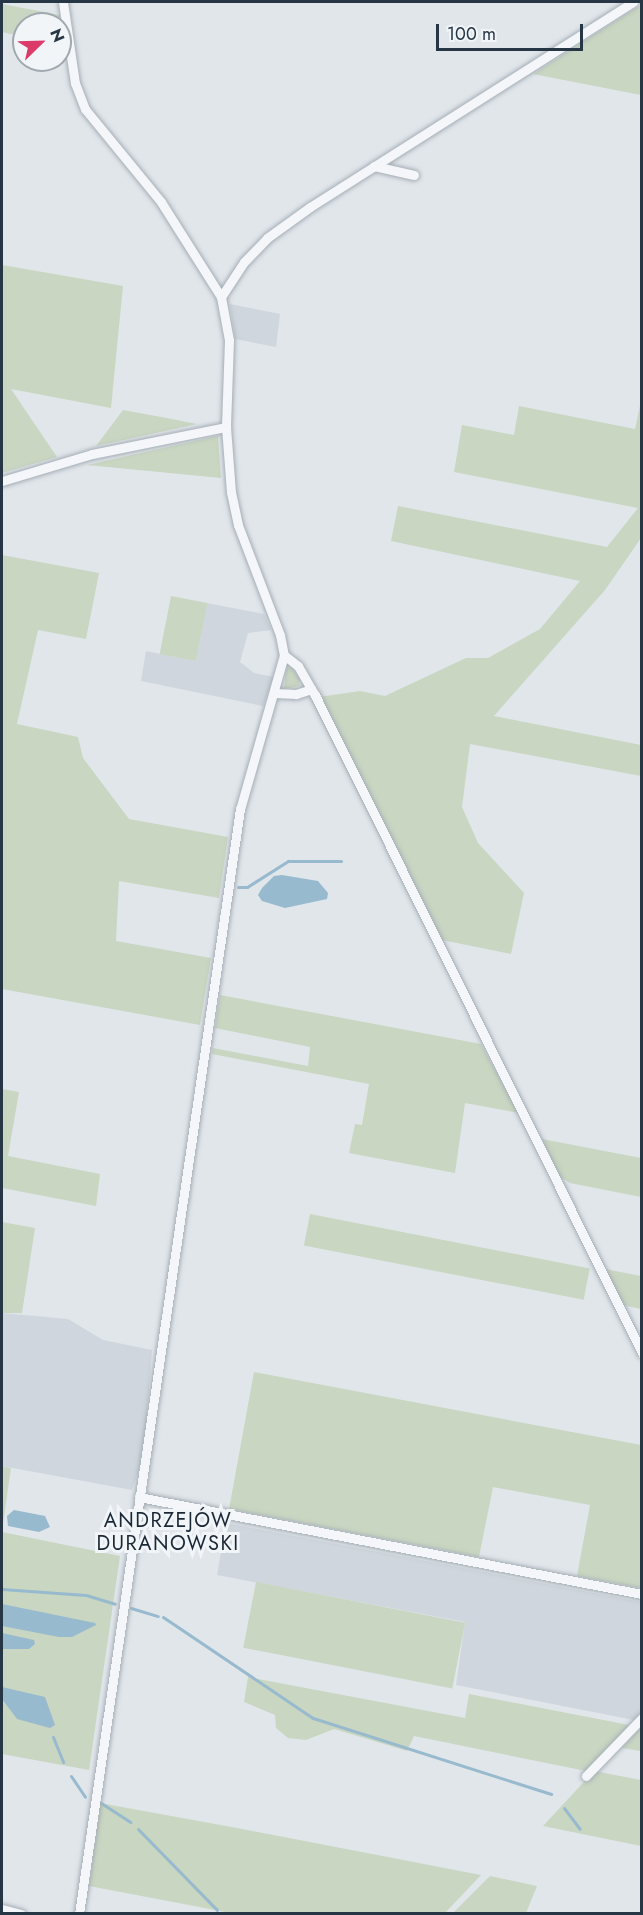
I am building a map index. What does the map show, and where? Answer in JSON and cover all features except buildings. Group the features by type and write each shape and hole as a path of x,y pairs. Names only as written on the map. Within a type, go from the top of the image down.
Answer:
{"street":[{"path":"63,2 74,76 85,108 161,202 220,297 230,356 226,427 228,475 236,517 284,655 275,693 252,756 240,809 79,1914"},
{"path":"220,297 244,262 267,238 374,166 633,2"},
{"path":"374,166 414,175"},
{"path":"2,481 92,454 226,427"},
{"path":"284,655 298,666 311,689 642,1353"},
{"path":"275,693 296,694 311,689"},
{"path":"140,1497 642,1594"},
{"path":"586,1776 642,1718"},
{"path":"2,1909 21,1914"}],"shaded area":[{"path":"230,304 280,314 276,347 235,339"},
{"path":"207,603 264,614 271,630 248,633 240,662 254,673 274,677 263,706 141,681 146,651 196,661"},
{"path":"2,1313 68,1319 103,1340 152,1350 144,1453 132,1490 2,1466"},
{"path":"226,1523 641,1602 641,1713 634,1720 456,1685 465,1622 217,1575"}],"green space":[{"path":"2,4 44,12 12,12 12,34 2,32"},
{"path":"641,5 641,95 533,74 606,27"},
{"path":"2,265 123,286 111,408 11,389 57,457 2,473"},
{"path":"641,401 641,538 605,590 494,716 641,745 641,776 470,744 462,807 478,843 524,893 511,954 442,940 319,697 360,691 385,696 466,658 488,658 540,629 580,581 391,541 398,506 607,547 638,508 454,472 462,425 514,435 519,406 635,429"},
{"path":"123,410 172,419 197,424 96,446"},
{"path":"217,436 221,478 87,465"},
{"path":"2,555 99,573 86,639 38,630 17,724 78,737 83,758 129,819 228,837 219,898 119,881 116,941 211,958 200,1025 2,989"},
{"path":"171,596 207,603 196,661 160,654"},
{"path":"291,667 300,679 299,686 284,689 286,669"},
{"path":"220,995 481,1044 519,1113 465,1103 455,1173 349,1153 355,1124 362,1125 369,1084 212,1054 213,1048 308,1066 310,1047 215,1028"},
{"path":"2,1089 19,1092 8,1156 100,1174 96,1206 2,1188"},
{"path":"542,1139 641,1158 641,1197 570,1183 559,1176"},
{"path":"310,1214 590,1268 584,1300 304,1245"},
{"path":"2,1222 35,1228 22,1313 2,1313"},
{"path":"605,1269 641,1276 641,1309 622,1305"},
{"path":"254,1372 641,1445 641,1588 577,1576 590,1505 493,1487 479,1557 229,1509"},
{"path":"2,1466 11,1468 2,1531"},
{"path":"2,1532 120,1556 89,1770 2,1754"},
{"path":"256,1582 465,1623 452,1688 243,1648"},
{"path":"248,1677 465,1718 469,1694 629,1725 586,1771 414,1736 407,1751 334,1729 306,1740 288,1738 276,1728 275,1715 244,1702"},
{"path":"641,1727 641,1751 622,1748"},
{"path":"594,1771 641,1780 641,1846 543,1826"},
{"path":"100,1803 481,1875 445,1913 231,1913 89,1886"},
{"path":"490,1876 537,1886 526,1913 453,1913"}],"water":[{"path":"282,875 318,881 328,893 327,899 285,908 262,901 258,895 262,888 274,876"},
{"path":"14,1510 45,1516 50,1527 39,1532 8,1526 7,1516"},
{"path":"2,1604 96,1625 72,1637 59,1637 2,1626"},
{"path":"2,1633 34,1640 35,1644 29,1649 2,1649"},
{"path":"2,1687 45,1697 55,1725 50,1728 17,1719 2,1699"}],"waterway":[{"path":"238,887 247,887 288,861 341,861"},
{"path":"2,1589 86,1595 115,1604"},
{"path":"131,1608 158,1616"},
{"path":"163,1617 313,1718 551,1794"},
{"path":"53,1737 63,1762"},
{"path":"71,1776 85,1797"},
{"path":"101,1803 130,1822"},
{"path":"564,1808 580,1829"},
{"path":"138,1829 217,1910"}],"district":[{"name":"ANDRZEJÓW DURANOWSKI","path":"168,1532"}]}
